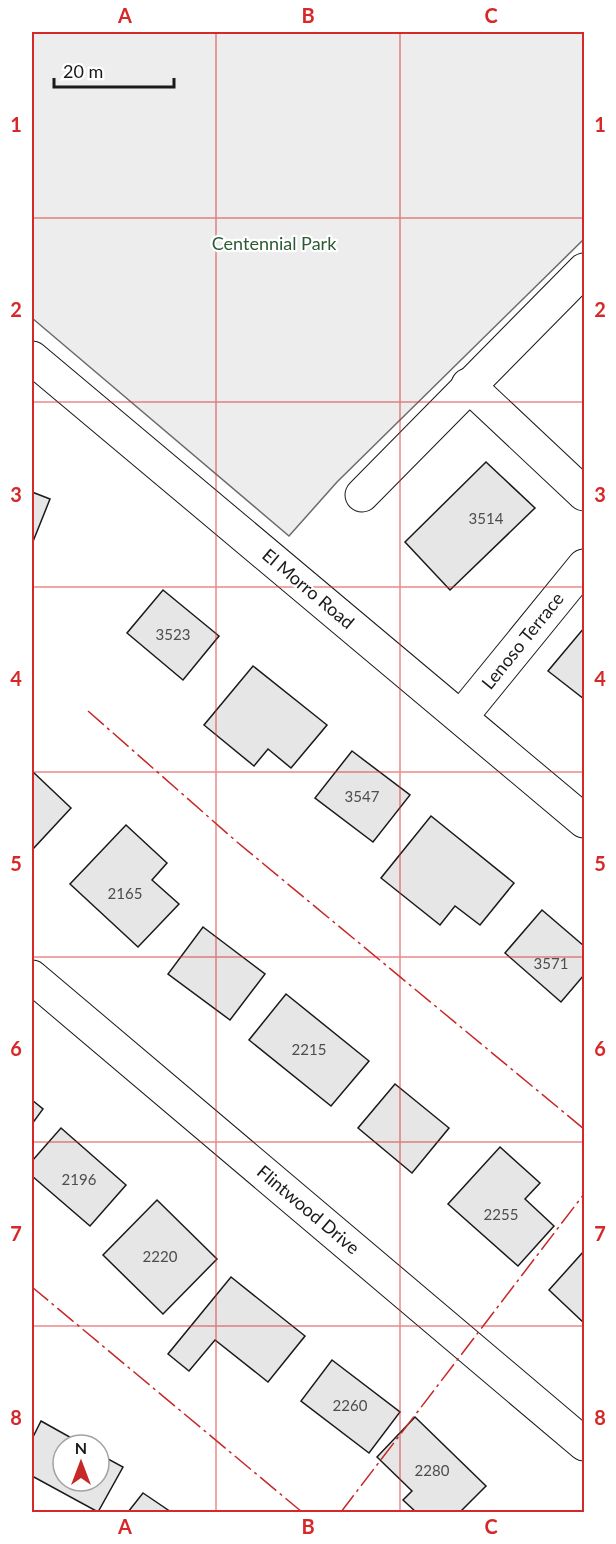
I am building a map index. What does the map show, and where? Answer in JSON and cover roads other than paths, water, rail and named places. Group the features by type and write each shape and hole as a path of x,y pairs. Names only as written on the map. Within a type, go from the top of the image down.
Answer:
{"street":[{"path":"362,495 585,270"},
{"name":"El Morro Road","path":"32,358 585,822"},
{"path":"468,386 585,494"},
{"name":"Lenoso Terrace","path":"461,717 585,566"},
{"name":"Flintwood Drive","path":"32,976 585,1444"}],"park label":[{"name":"Centennial Park","path":"274,244"}]}
